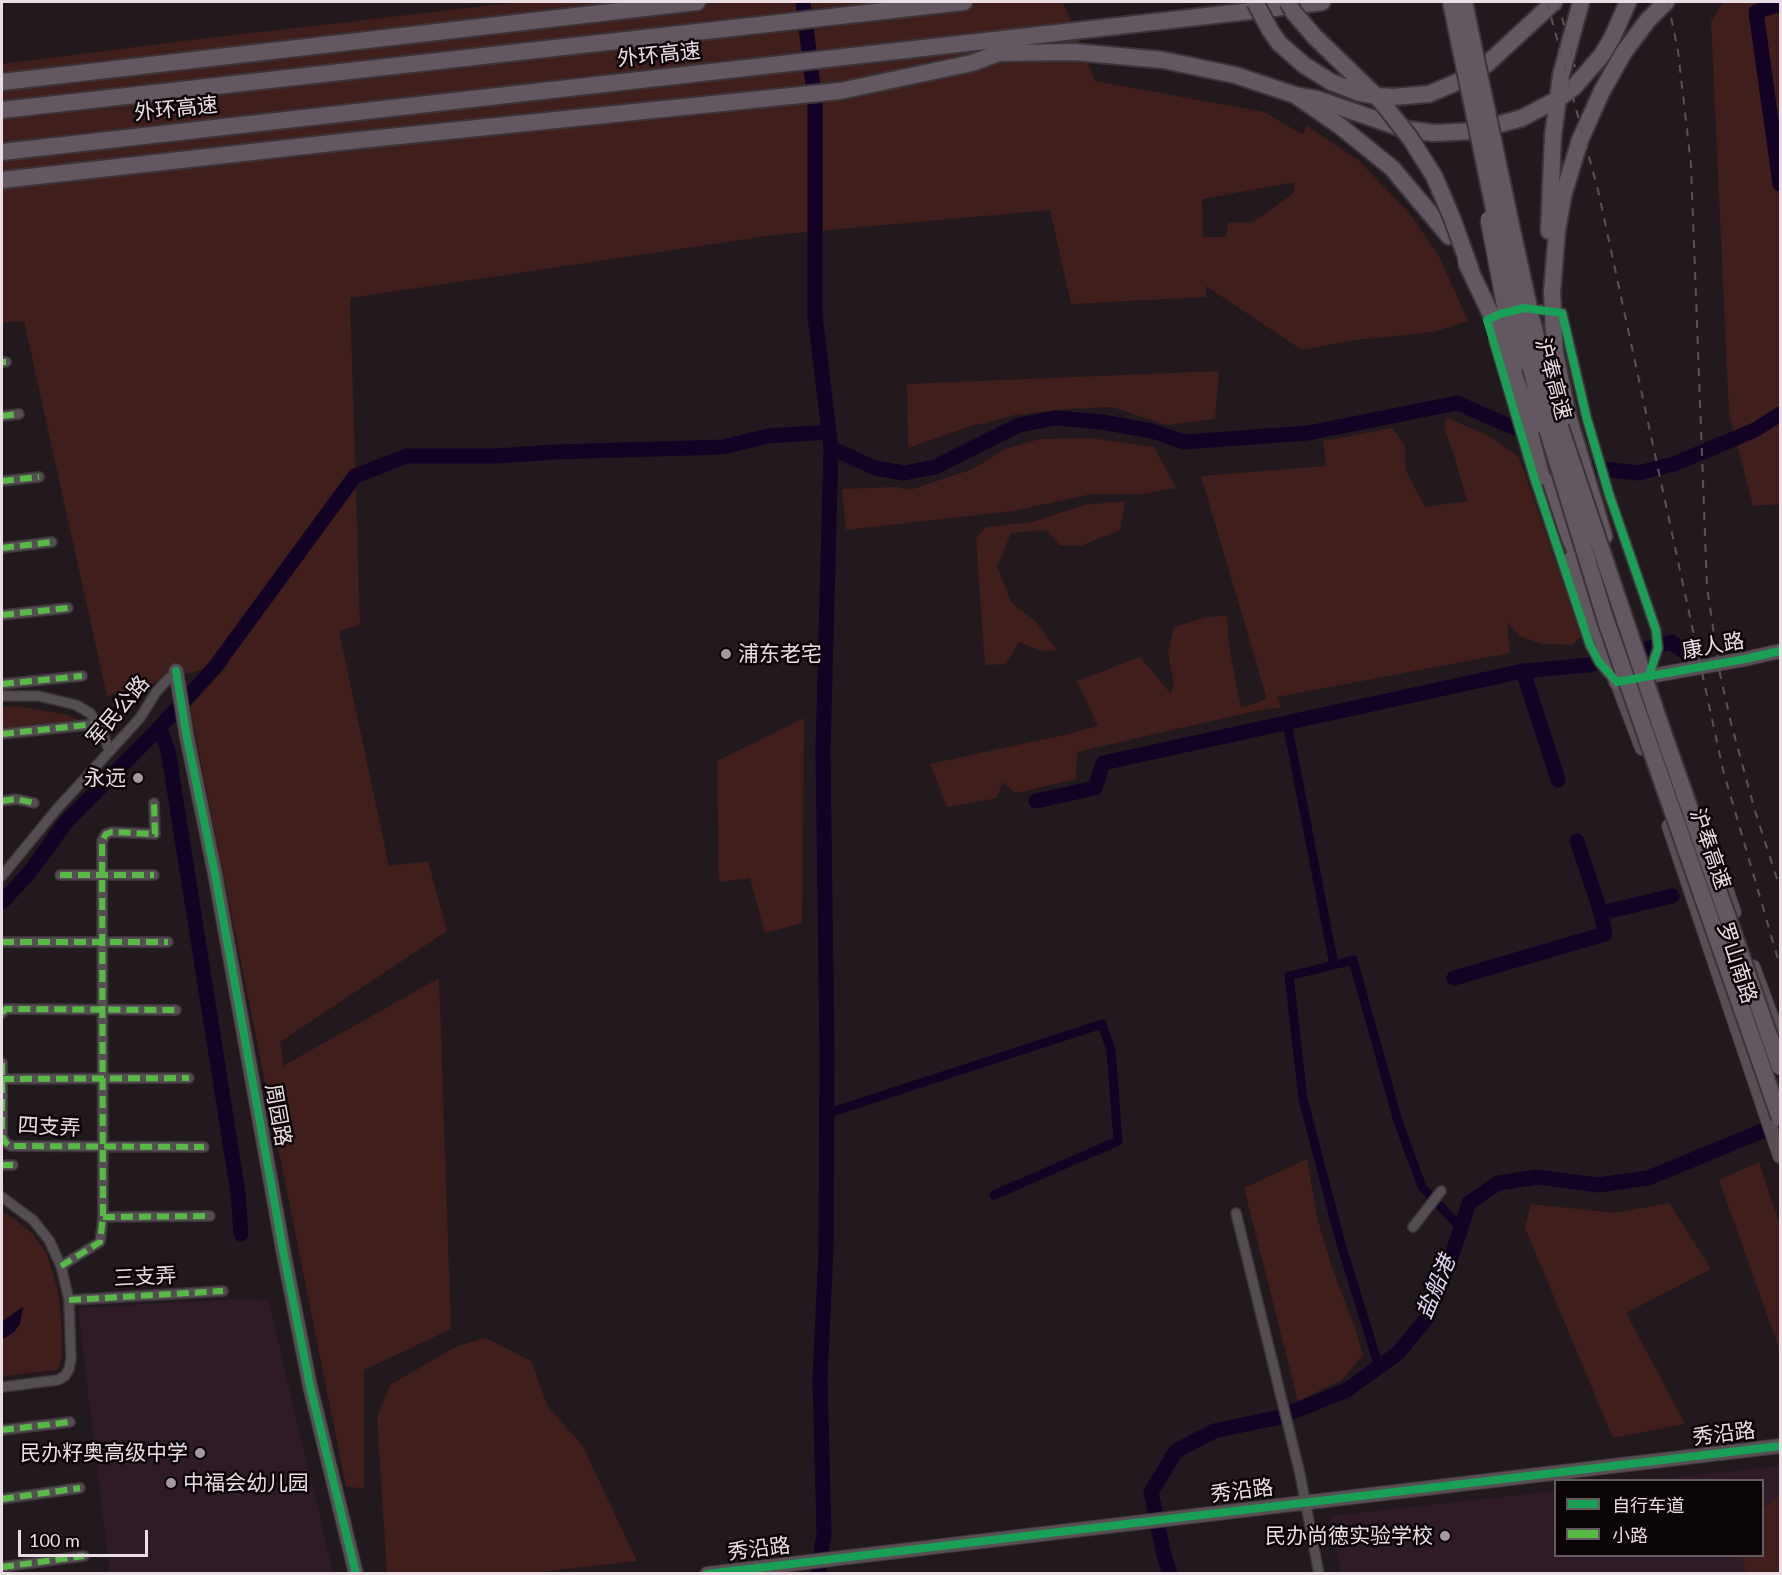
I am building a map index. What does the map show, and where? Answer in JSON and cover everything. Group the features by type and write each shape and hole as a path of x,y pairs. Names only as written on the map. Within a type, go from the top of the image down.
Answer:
{"highway":[{"path":"2,82 697,2"},
{"name":"外环高速","path":"2,110 832,16 906,5 964,2"},
{"path":"1255,2 1279,43 1304,65 1331,82 1360,93 1393,97 1430,94 1462,80 1487,64 1554,2"},
{"path":"1288,2 1294,13 1315,38 1381,101 1410,138 1434,176 1471,271 1496,325 1569,536 1606,621"},
{"name":"外环高速","path":"2,152 1322,2"},
{"name":"沪奉高速","path":"1451,2 1518,319 1545,422 1606,621 1780,1118"},
{"name":"沪奉高速","path":"1464,2 1531,317 1557,418 1780,1067"},
{"path":"1581,2 1561,75 1553,136 1549,207 1555,353 1568,416 1599,517 1623,615"},
{"path":"2,180 840,91 972,63 999,53 1074,52 1163,60 1235,75 1295,95 1317,99 1389,125 1427,132 1456,133 1482,130 1508,123 1558,99 1588,72 1602,55 1628,2"},
{"path":"1552,292 1557,231 1563,196 1580,140 1602,90 1624,52 1666,2"},
{"path":"972,43 999,53"},
{"path":"1295,95 1340,126 1392,168 1436,219 1471,271"}],"main road":[{"path":"1444,2 1468,114 1538,477 1617,682"},
{"path":"1470,2 1515,221 1580,497 1630,641 1644,671"},
{"name":"康人路","path":"1617,682 1644,671 1745,659 1780,651"},
{"name":"罗山南路","path":"1644,671 1714,852 1780,1040"},
{"name":"周园路","path":"173,675 221,908 308,1375 356,1574"},
{"name":"罗山南路","path":"1617,682 1647,760 1780,1156"},
{"name":"秀沿路","path":"707,1574 1780,1446"}],"street":[{"path":"1538,477 1487,320 1524,308 1562,313 1587,419 1609,494 1656,630 1658,648 1644,671"},
{"path":"2,416 19,414"},
{"path":"2,481 39,477"},
{"path":"2,548 52,542"},
{"path":"2,615 68,608"},
{"name":"军民公路","path":"2,876 109,750 140,718 156,692 173,675"},
{"path":"2,684 82,676"},
{"path":"2,696 39,696 76,705 90,714 102,732 109,750"},
{"path":"2,734 96,724"},
{"path":"2,801 16,800 34,803"},
{"name":"四支弄","path":"61,1266 100,1242 103,1217 102,841 106,834 155,834 154,803"},
{"path":"60,875 154,875"},
{"path":"2,942 168,942"},
{"path":"2,1013 6,1009 176,1010"},
{"name":"四支弄","path":"2,1063 2,1136 6,1143 18,1147 204,1147"},
{"path":"2,1079 189,1078"},
{"path":"2,1165 13,1166"},
{"path":"1413,1227 1441,1191"},
{"path":"2,1197 33,1220 49,1240 61,1266 69,1300 70,1359 69,1369 65,1376 58,1380 2,1387"},
{"path":"1236,1213 1294,1448 1319,1574"},
{"path":"103,1217 210,1216"},
{"name":"三支弄","path":"69,1300 223,1291"},
{"path":"2,1430 70,1422"},
{"path":"2,1499 80,1488"},
{"path":"2,1567 84,1556"}],"shaded area":[{"path":"520,2 1063,2 1095,81 1264,112 1303,135 1306,125 1359,161 1410,214 1440,258 1468,321 1433,332 1355,340 1302,350 1206,286 1206,297 1071,304 1050,210 774,235 350,298 360,625 339,631 389,866 428,861 447,931 280,1042 283,1066 439,978 451,1329 364,1370 364,1489 346,1486 190,707 230,662 107,696 24,321 2,323 2,64","holes":["1295,182 1293,194 1253,222 1228,223 1226,237 1203,237 1202,199"]},
{"path":"1724,2 1780,2 1780,504 1753,506 1729,413 1711,21"},
{"path":"1219,371 1215,419 1167,425 1112,407 1067,409 1015,415 968,427 908,448 907,384"},
{"path":"1447,418 1489,436 1519,457 1581,636 1572,645 1542,644 1519,636 1507,622 1510,653 1277,697 1281,707 1077,752 1076,779 1016,793 1002,782 997,798 947,807 930,764 1098,726 1077,681 1140,657 1171,694 1174,683 1168,653 1174,627 1204,618 1227,615 1229,646 1241,708 1267,699 1201,476 1326,466 1323,441 1392,428 1405,446 1405,469 1425,507 1467,501 1444,428"},
{"path":"1090,438 1154,447 1176,488 1142,494 1092,494 1013,511 846,530 842,489 895,487 910,490 973,469 1005,449 1040,439"},
{"path":"1125,501 1120,530 1080,546 1060,545 1046,530 1011,533 997,567 1011,602 1037,623 1057,650 1041,651 1019,642 1006,664 985,665 976,538 986,527 1032,522 1084,505"},
{"path":"16,706 69,715 80,721 2,730 2,707"},
{"path":"804,718 802,923 765,933 750,878 719,882 717,761"},
{"path":"1307,1159 1318,1221 1363,1355 1342,1380 1298,1401 1244,1188"},
{"path":"1759,1162 1780,1226 1780,1351 1719,1180"},
{"path":"1669,1203 1711,1269 1626,1313 1685,1424 1613,1438 1525,1228 1531,1204 1615,1213"},
{"path":"2,1211 33,1234 47,1254 58,1291 61,1319 62,1354 60,1366 56,1370 2,1376"},
{"name":"民办籽奥高级中学","path":"237,1299 268,1300 333,1573 110,1573 78,1308"},
{"path":"23,1307 20,1324 14,1332 2,1340 2,1321"},
{"path":"486,1338 531,1361 548,1407 582,1445 637,1561 523,1574 387,1573 377,1418 390,1385 457,1346"},
{"name":"民办尚徳实验学校","path":"1780,1466 1780,1573 1341,1573 1330,1516 1554,1491 1554,1557 1764,1557 1764,1479 1660,1479"},
{"path":"1780,1496 1780,1573 1747,1573 1741,1557 1764,1557 1764,1507"}],"waterway":[{"path":"803,2 815,102 815,316 831,448 823,751 827,1052 826,1250 820,1378 824,1534 818,1574"},
{"path":"1780,4 1756,12 1780,184"},
{"path":"831,448 875,468 904,473 935,467 1019,425 1055,418 1102,422 1152,431 1184,442 1308,433 1457,403 1528,434 1559,457 1576,466 1638,473 1674,464 1755,430 1780,414"},
{"path":"2,902 30,872 66,822 159,728 215,667 355,476 407,456 497,456 723,447 768,436 828,432"},
{"path":"1036,801 1095,788 1103,763 1523,671 1589,665 1671,642 1691,656"},
{"path":"1523,671 1558,780"},
{"path":"1287,723 1334,965 1289,976 1303,1099 1341,1244 1379,1367"},
{"path":"159,728 168,750 238,1193 241,1234"},
{"path":"1577,841 1601,913"},
{"path":"1454,978 1605,934 1601,913 1672,896"},
{"path":"1334,965 1353,960 1398,1121 1422,1187 1461,1228"},
{"path":"826,1114 1102,1024 1111,1050 1118,1141 994,1195"},
{"name":"盐船港","path":"1170,1574 1151,1492 1176,1451 1214,1431 1280,1417 1347,1390 1398,1353 1427,1318 1469,1203 1498,1183 1537,1177 1598,1185 1648,1178 1780,1125"}],"railway":[{"path":"1547,2 1598,190 1723,770 1780,966"},
{"path":"1558,2 1575,67"},
{"path":"1668,2 1678,51 1691,165 1707,587 1720,674 1731,723 1755,811 1780,888"}],"marked path":[{"path":"2,416 19,414"},
{"path":"2,481 39,477"},
{"path":"2,548 52,542"},
{"path":"2,615 68,608"},
{"path":"2,684 82,676"},
{"path":"2,734 96,724"},
{"path":"2,801 16,799 34,803"},
{"path":"61,1266 100,1242 103,1217 102,841 106,834 112,832 155,834 154,803"},
{"path":"60,875 154,875"},
{"path":"2,942 168,942"},
{"path":"2,1013 6,1009 176,1010"},
{"path":"2,1063 2,1136 11,1146 204,1147"},
{"path":"2,1079 189,1078"},
{"path":"2,1165 13,1165"},
{"path":"103,1217 210,1216"},
{"path":"69,1300 223,1291"},
{"path":"2,1430 70,1422"},
{"path":"2,1499 80,1488"},
{"path":"2,1567 84,1556"}],"cycle path":[{"path":"1649,675 1658,648 1656,630 1609,494 1587,419 1562,313 1524,308 1500,314 1487,320 1534,477 1590,645 1599,662 1617,682 1780,651"},
{"path":"176,671 310,1386 356,1574"},
{"path":"707,1574 1780,1446"}],"place":[{"name":"浦东老宅","path":"726,654"},
{"name":"永远","path":"138,778"},
{"name":"民办籽奥高级中学","path":"200,1453"},
{"name":"中福会幼儿园","path":"171,1483"},
{"name":"民办尚徳实验学校","path":"1445,1536"}]}
